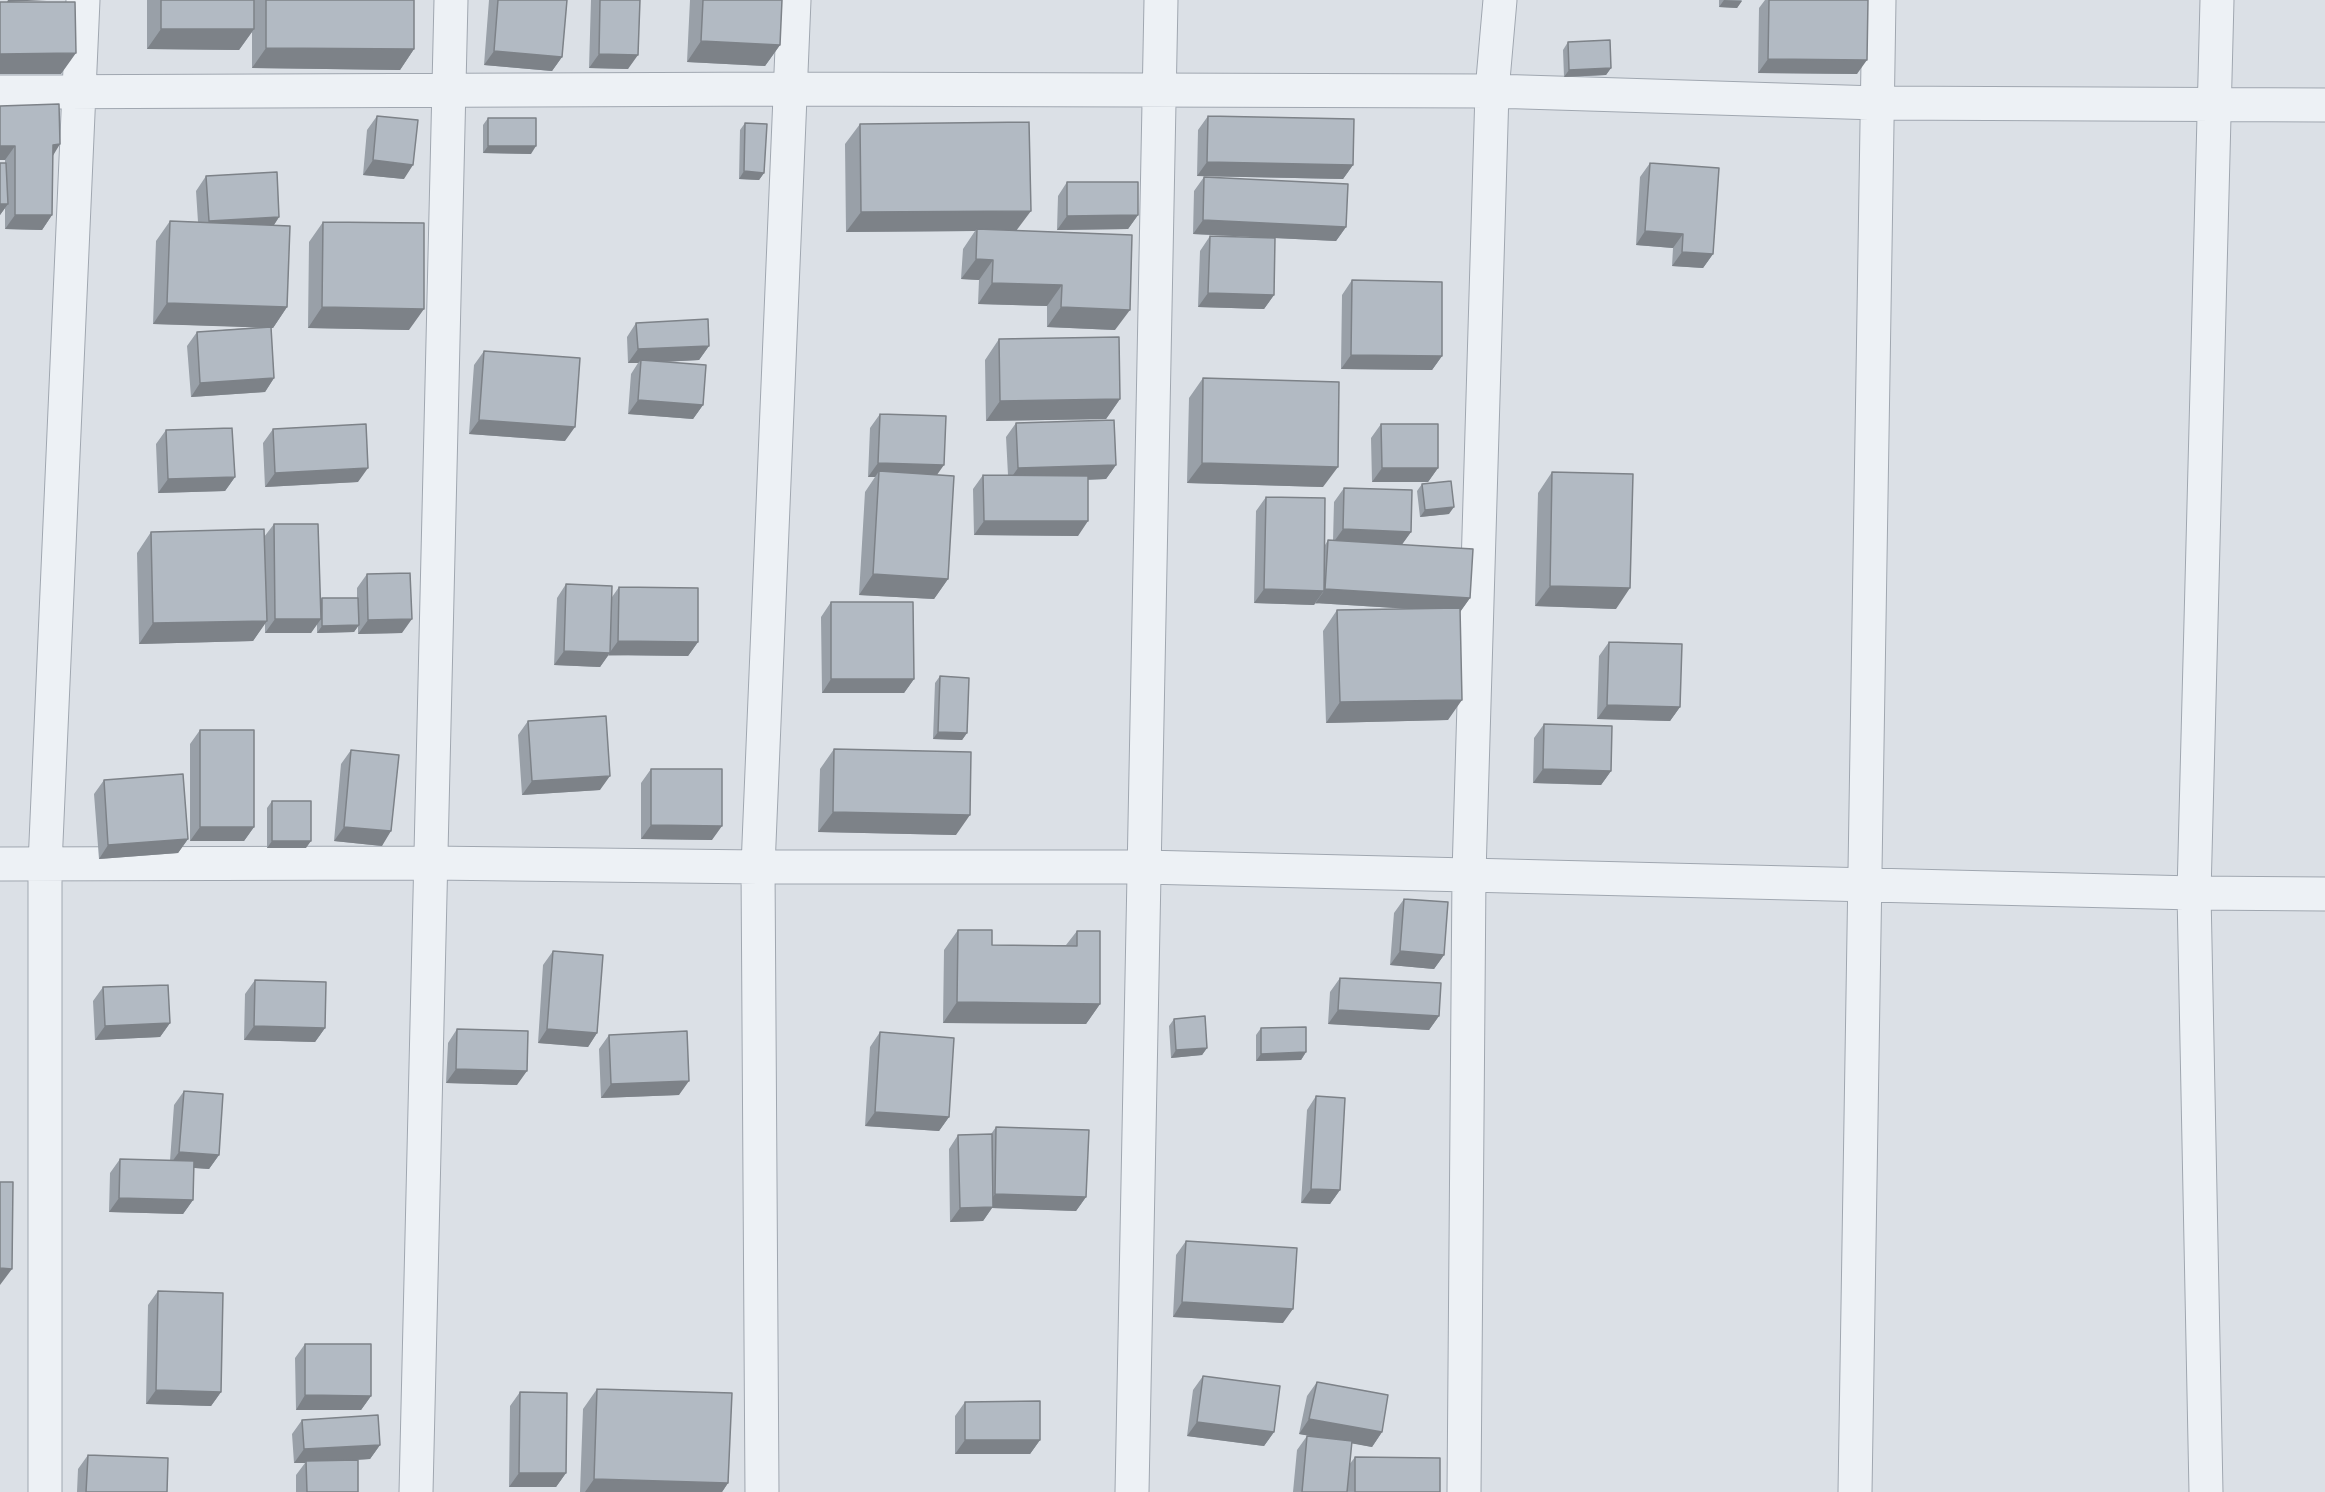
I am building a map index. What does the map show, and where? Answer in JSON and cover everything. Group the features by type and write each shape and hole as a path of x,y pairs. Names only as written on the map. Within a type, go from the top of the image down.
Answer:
{"street":[{"path":"45,1492 45,865 82,0"},
{"path":"416,1492 451,0"},
{"path":"762,1492 758,867 794,0"},
{"path":"1132,1492 1161,0"},
{"path":"1464,1492 1469,874 1492,91 1500,0"},
{"path":"1855,1492 1879,0"},
{"path":"2206,1492 2194,893 2217,0"},
{"path":"0,92 790,89 1492,91 1877,103 2325,105"},
{"path":"0,864 431,863 758,867 1144,867 2194,893 2325,894"}],"building":[{"path":"161,0 254,0 254,29 161,29"},
{"path":"266,0 414,0 414,49 266,48"},
{"path":"498,0 567,0 562,57 494,51"},
{"path":"600,0 640,0 638,55 599,54"},
{"path":"703,0 782,0 780,45 701,41"},
{"path":"1769,0 1868,0 1867,60 1768,59"},
{"path":"0,2 75,2 76,53 0,54"},
{"path":"1610,40 1611,68 1569,70 1568,42"},
{"path":"59,104 60,144 53,145 52,215 15,215 15,146 0,146 0,106"},
{"path":"377,116 418,120 413,165 373,160"},
{"path":"1208,116 1354,119 1353,165 1207,162"},
{"path":"488,118 536,118 536,146 488,146"},
{"path":"1029,122 1031,211 861,212 860,124"},
{"path":"745,123 767,124 764,173 744,171"},
{"path":"0,163 6,163 8,204 0,204"},
{"path":"1650,163 1719,168 1713,254 1682,252 1683,234 1645,231"},
{"path":"277,172 279,217 209,221 206,176"},
{"path":"1204,177 1348,184 1346,227 1203,220"},
{"path":"1067,182 1138,182 1138,215 1067,216"},
{"path":"170,221 290,226 287,307 167,303"},
{"path":"323,222 424,223 424,309 322,307"},
{"path":"977,229 1132,235 1130,310 1061,307 1062,285 992,283 993,260 976,259"},
{"path":"1210,236 1275,238 1274,295 1208,293"},
{"path":"1352,280 1442,282 1442,356 1351,355"},
{"path":"708,319 709,346 638,349 636,323"},
{"path":"271,327 274,378 200,383 197,332"},
{"path":"1119,337 1120,399 1000,401 999,339"},
{"path":"484,351 580,358 575,427 479,420"},
{"path":"641,360 706,365 703,405 638,400"},
{"path":"1203,378 1339,382 1338,467 1202,463"},
{"path":"880,414 946,416 944,465 878,463"},
{"path":"1114,420 1116,465 1018,468 1016,423"},
{"path":"366,424 368,468 275,473 273,429"},
{"path":"1381,424 1438,424 1438,468 1382,468"},
{"path":"232,428 235,477 168,479 166,430"},
{"path":"879,471 954,476 948,579 873,574"},
{"path":"1552,472 1633,474 1630,588 1550,586"},
{"path":"983,475 1088,476 1088,521 984,521"},
{"path":"1451,481 1454,507 1425,510 1422,484"},
{"path":"1344,488 1412,490 1411,532 1343,529"},
{"path":"1266,497 1325,498 1324,591 1264,589"},
{"path":"274,524 318,524 321,619 275,619"},
{"path":"264,529 267,621 153,623 151,532"},
{"path":"1328,540 1473,549 1470,598 1325,589"},
{"path":"410,573 412,619 368,620 367,574"},
{"path":"566,584 612,586 610,653 564,651"},
{"path":"619,587 698,588 698,642 618,641"},
{"path":"322,598 358,598 359,625 322,626"},
{"path":"831,602 913,602 914,679 831,679"},
{"path":"1460,608 1462,700 1340,702 1337,610"},
{"path":"1609,642 1682,644 1680,707 1607,705"},
{"path":"940,676 969,678 967,733 938,732"},
{"path":"606,716 610,776 532,781 528,721"},
{"path":"1544,724 1612,726 1611,771 1543,769"},
{"path":"200,730 254,730 254,827 200,827"},
{"path":"834,749 971,752 970,815 833,812"},
{"path":"351,750 399,755 391,831 344,827"},
{"path":"651,769 722,769 722,826 651,825"},
{"path":"183,774 188,839 108,845 104,780"},
{"path":"272,801 311,801 311,841 272,841"},
{"path":"1404,899 1448,902 1444,955 1400,951"},
{"path":"958,930 992,930 992,945 1077,946 1077,931 1100,931 1100,1004 957,1002"},
{"path":"553,951 603,955 597,1033 547,1029"},
{"path":"1340,978 1441,983 1439,1016 1338,1010"},
{"path":"255,980 326,982 325,1028 254,1026"},
{"path":"168,985 170,1023 105,1026 103,987"},
{"path":"1205,1016 1207,1048 1176,1050 1174,1019"},
{"path":"1306,1027 1306,1052 1261,1054 1261,1028"},
{"path":"457,1029 528,1031 527,1071 456,1069"},
{"path":"687,1031 689,1081 611,1084 609,1035"},
{"path":"880,1032 954,1038 949,1117 875,1112"},
{"path":"184,1091 223,1094 219,1155 179,1152"},
{"path":"1316,1096 1345,1098 1340,1190 1311,1189"},
{"path":"996,1127 1089,1130 1086,1197 995,1194"},
{"path":"992,1134 993,1207 960,1208 958,1135"},
{"path":"120,1159 194,1161 193,1200 119,1198"},
{"path":"0,1182 13,1182 12,1269 0,1268"},
{"path":"1186,1241 1297,1248 1293,1309 1182,1302"},
{"path":"158,1291 223,1293 221,1392 156,1390"},
{"path":"305,1344 371,1344 371,1396 305,1395"},
{"path":"1203,1376 1280,1386 1274,1432 1197,1422"},
{"path":"1317,1382 1388,1395 1382,1432 1309,1419"},
{"path":"597,1389 732,1393 728,1483 594,1479"},
{"path":"520,1392 567,1393 566,1473 519,1473"},
{"path":"1040,1401 1040,1440 965,1440 965,1402"},
{"path":"378,1415 380,1445 304,1449 302,1420"},
{"path":"1307,1436 1352,1441 1347,1492 1302,1492"},
{"path":"88,1455 168,1458 167,1492 86,1492"},
{"path":"1355,1457 1440,1458 1440,1492 1355,1492"},
{"path":"358,1460 358,1492 307,1492 306,1461"}]}
